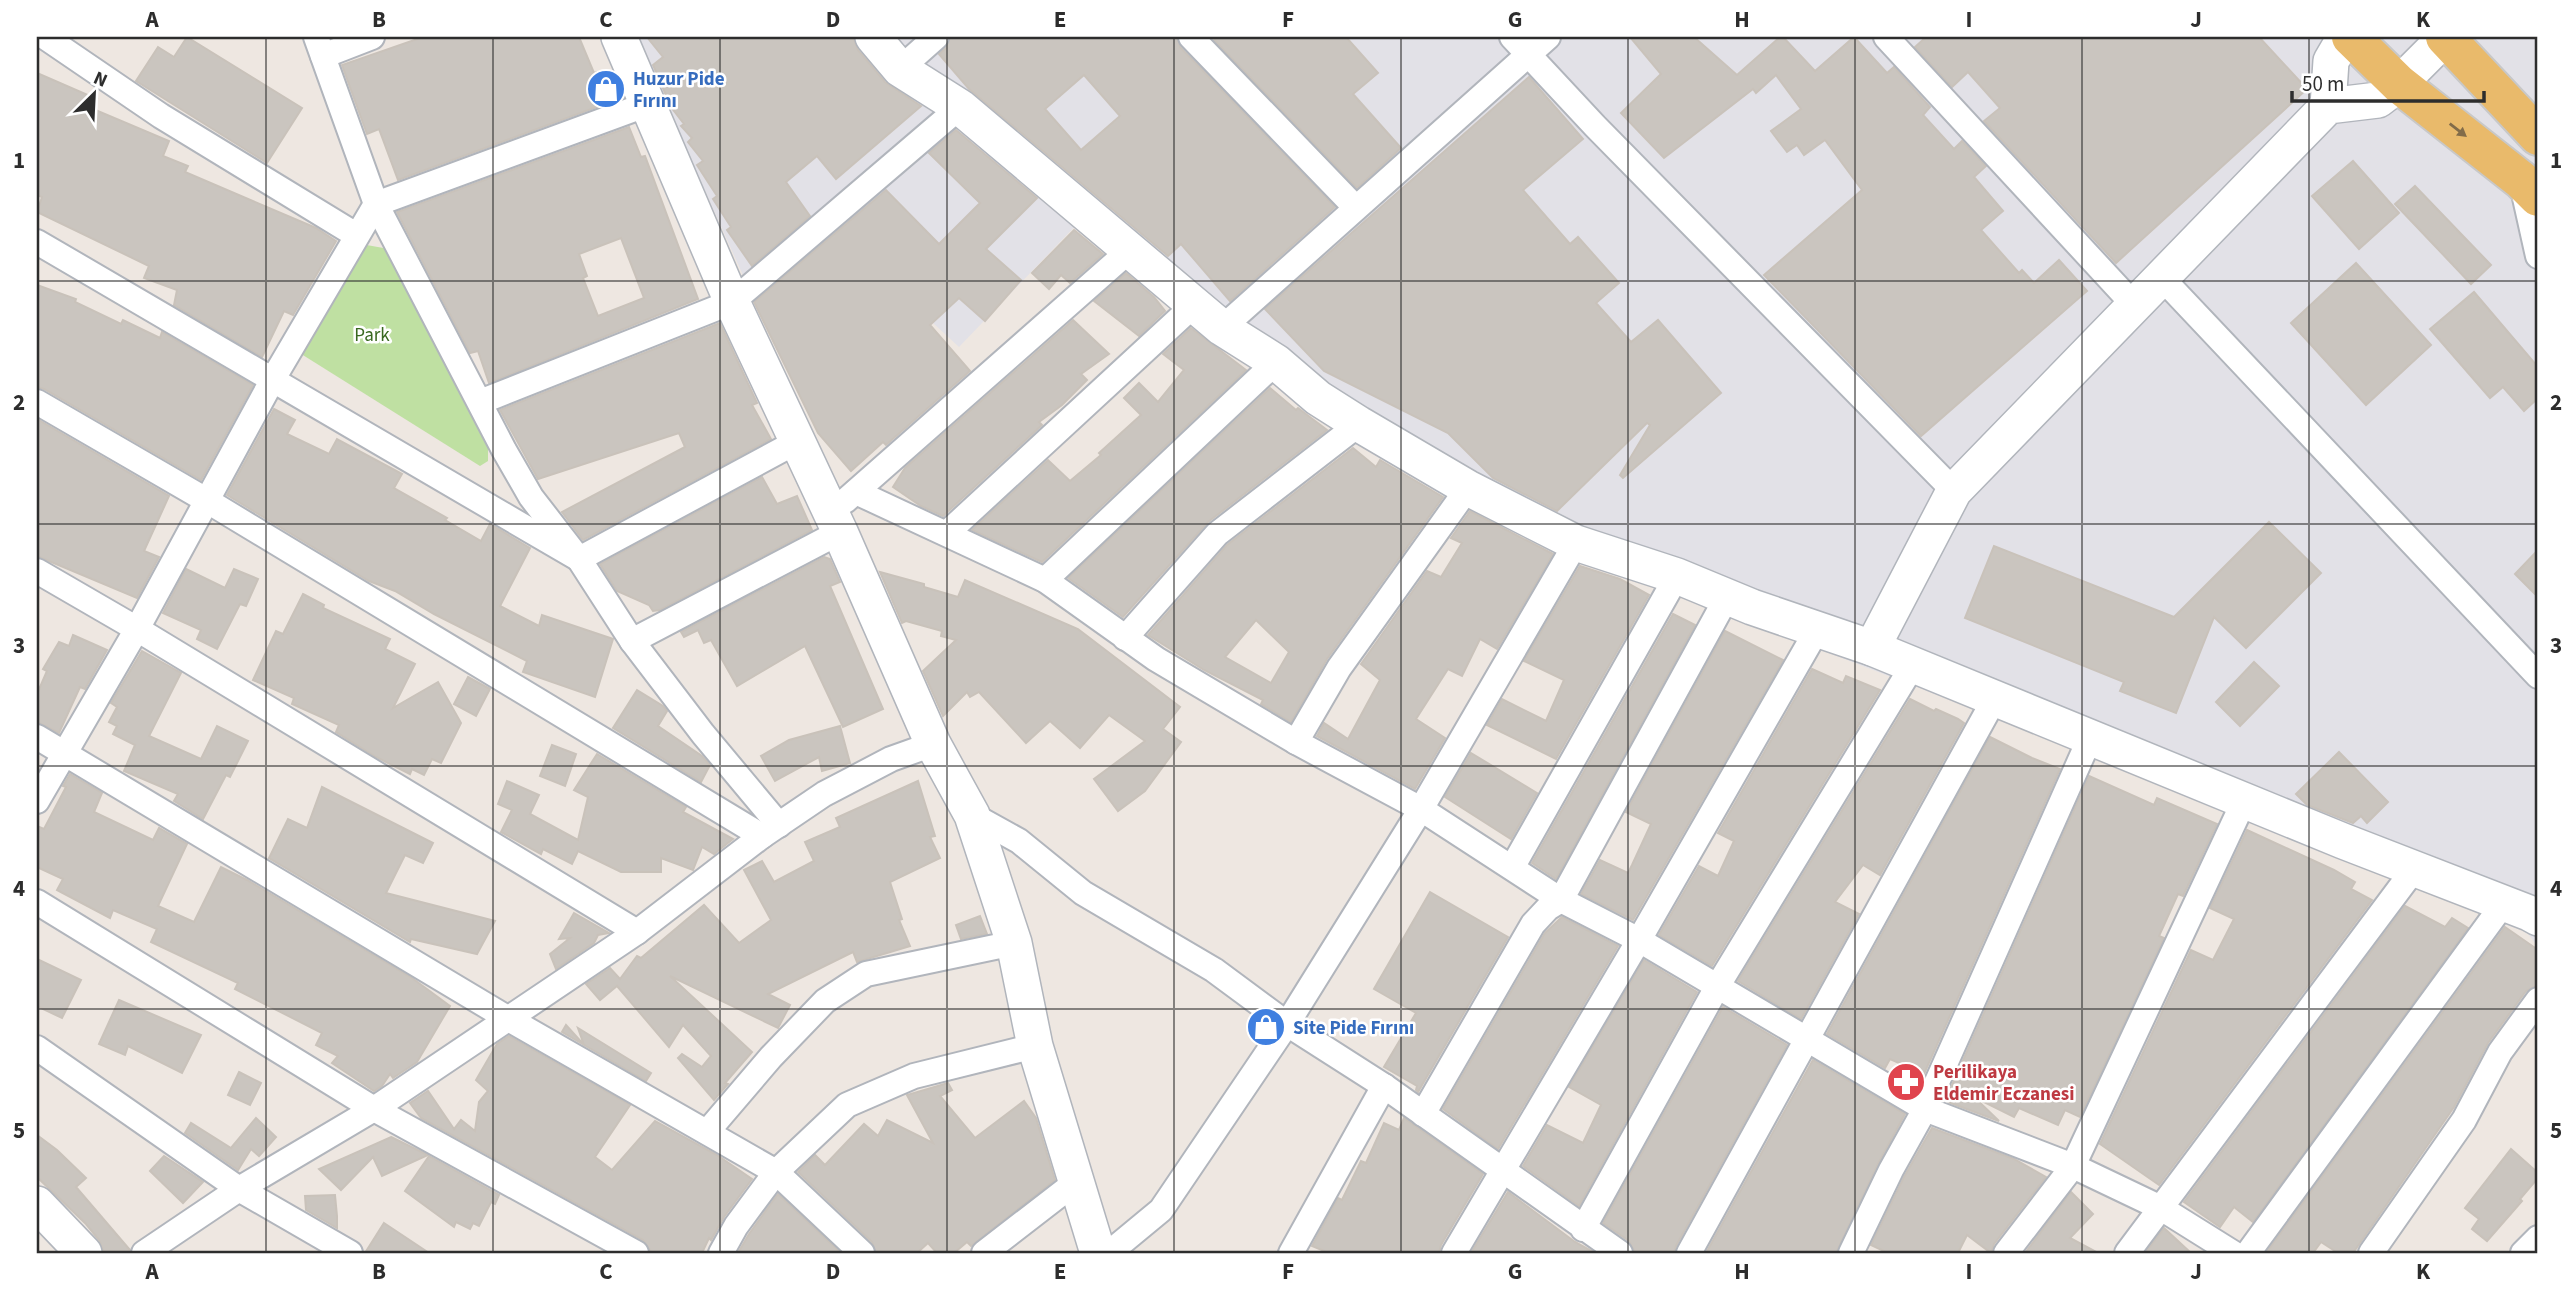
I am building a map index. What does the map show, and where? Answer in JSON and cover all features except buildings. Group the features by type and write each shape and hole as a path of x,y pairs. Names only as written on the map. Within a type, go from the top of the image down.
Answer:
{"main road":[{"path":"2351,37 2399,84 2530,188"},
{"path":"2446,37 2538,136"}],"street":[{"path":"45,37 161,116 356,235"},
{"path":"372,37 320,46 376,204 531,497 579,559 632,642 771,831"},
{"path":"619,37 732,302 798,441 843,512 933,744 972,815 1014,943 1035,1046 1098,1253"},
{"path":"873,37 900,69 960,107 1222,328 1276,362 1318,398 1468,488 1576,543 1677,576 1727,597 1872,648 2538,918"},
{"path":"900,69 936,37"},
{"path":"1191,37 1355,207"},
{"path":"1222,328 1355,207 1521,45 1548,37"},
{"path":"1886,37 2134,305"},
{"path":"2328,106 2331,61 2345,37"},
{"path":"1872,648 1954,491 2328,106 2378,100 2399,84 2446,37"},
{"path":"1521,45 1605,136 1954,491"},
{"path":"37,801 137,629 273,379 376,204 648,104"},
{"path":"481,402 732,302 960,107"},
{"path":"2530,188 2538,256"},
{"path":"37,242 579,559"},
{"path":"632,642 843,512 1129,250"},
{"path":"2161,277 2538,676"},
{"path":"947,533 1194,305"},
{"path":"1045,580 1276,362"},
{"path":"37,402 771,831"},
{"path":"1125,638 1217,534 1359,424"},
{"path":"579,559 798,441"},
{"path":"1296,742 1339,668 1468,488"},
{"path":"477,499 531,497"},
{"path":"843,512 947,533 1045,580 1125,638 1296,742 1421,809 1513,866 1561,900 1639,940 1926,1109 2073,1166 2161,1208 2233,1253"},
{"path":"1109,1253 1161,1210 1287,1024 1421,809 1576,543"},
{"path":"37,572 137,629 637,932"},
{"path":"1513,866 1677,576"},
{"path":"1423,1114 1533,924 1548,908 1561,900 1727,597"},
{"path":"1454,1253 1639,940 1817,630"},
{"path":"1583,1228 1717,987 1913,665"},
{"path":"1689,1253 1994,698"},
{"path":"37,737 507,1018 776,1172 862,1253"},
{"path":"1851,1253 1891,1170 1926,1109 2090,738"},
{"path":"144,1253 239,1189 374,1109 637,932 824,794 891,759 933,744"},
{"path":"2006,1253 2073,1166 2244,801"},
{"path":"972,815 1019,841 1083,893 1213,971 1287,1024 1384,1086 1620,1253"},
{"path":"2127,1253 2415,868"},
{"path":"37,902 374,1109 636,1253"},
{"path":"2248,1253 2504,903"},
{"path":"707,1132 771,1057 825,1001 866,974 1014,943"},
{"path":"2371,1253 2464,1119 2500,1052 2538,1000"},
{"path":"721,1253 736,1226 776,1172 847,1105 914,1076 1035,1046"},
{"path":"37,1048 239,1189 350,1253"},
{"path":"1291,1253 1384,1086"},
{"path":"984,1253 1076,1182"},
{"path":"37,1204 84,1253"},
{"path":"2524,1253 2538,1237"}],"shaded area":[{"path":"636,37 2538,37 2538,947 2517,919 1702,604 1290,378 1083,218 959,347 842,239 755,302"}],"green space":[{"name":"Park","path":"361,244 389,249 488,442 488,461 480,466 298,352"}],"place":[{"name":"Huzur Pide Fırını","path":"606,89"},
{"name":"Site Pide Fırını","path":"1266,1027"},
{"name":"Perilikaya Eldemir Eczanesi","path":"1906,1082"}]}
